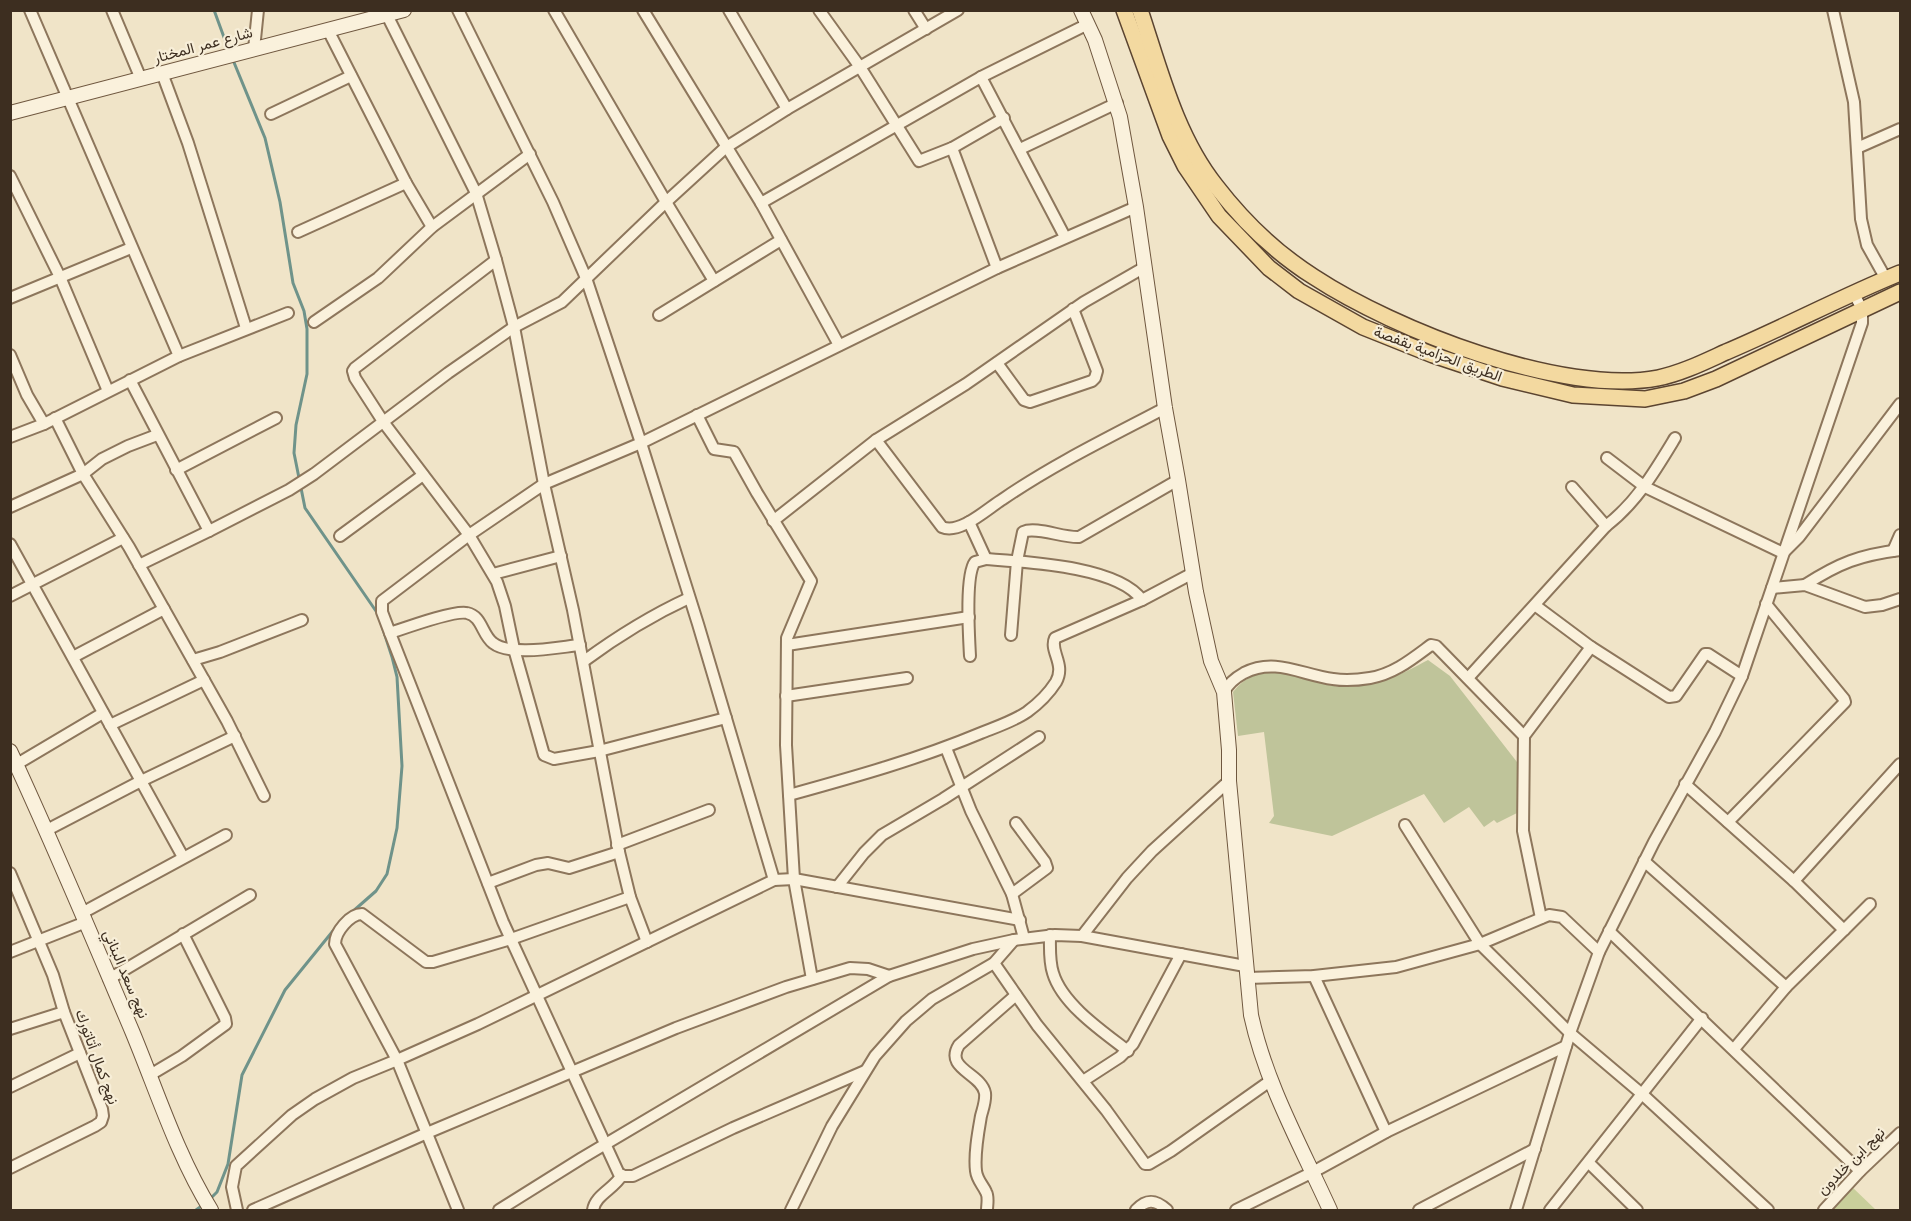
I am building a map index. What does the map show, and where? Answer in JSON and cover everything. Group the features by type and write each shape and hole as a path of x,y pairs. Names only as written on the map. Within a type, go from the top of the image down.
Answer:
{"main road":[{"name":"الطريق الحزامية بقفصة","path":"1124,10 1170,136 1185,166 1219,216 1269,268 1299,291 1363,327 1423,351 1502,378 1561,392 1609,398 1645,399 1684,391 1716,379 1900,292"},
{"name":"الطريق الحزامية بقفصة","path":"1140,10 1178,119 1196,157 1215,185 1242,216 1262,237 1312,277 1351,300 1439,339 1556,374 1596,380 1633,381 1660,377 1688,368 1900,273"}],"street":[{"path":"30,10 179,356"},
{"path":"112,10 141,79"},
{"path":"254,49 258,10"},
{"name":"شارع عمر المختار","path":"10,113 404,10"},
{"path":"458,10 553,202 586,278 641,443 774,880"},
{"path":"554,10 714,281"},
{"path":"644,10 725,148 761,203 839,345"},
{"path":"729,10 787,109"},
{"path":"819,10 860,67 920,161 952,148 1004,118"},
{"path":"914,10 926,29"},
{"path":"139,565 289,490 314,474 448,373 514,327 562,302 725,148 787,109 958,10"},
{"path":"1081,10 1095,40 1117,103 1136,207 1165,408 1193,573 1211,662 1224,692 1229,781 1246,972 1256,1037 1270,1081 1330,1210"},
{"path":"1833,10 1854,102 1862,219 1867,245 1886,279"},
{"path":"387,15 476,193 496,260 514,327 544,484 584,662 618,848 630,897 647,942"},
{"path":"761,203 981,77 1088,24"},
{"path":"328,30 406,183 432,227"},
{"path":"162,73 188,142 246,328"},
{"path":"271,114 351,76"},
{"path":"981,77 1065,237"},
{"path":"1020,149 1117,103"},
{"path":"1857,147 1900,129"},
{"path":"952,148 997,268"},
{"path":"314,322 378,278 432,227 530,154"},
{"path":"10,176 60,277 108,391"},
{"path":"298,232 406,183"},
{"path":"865,1071 733,1128 633,1176 622,1175 615,1169 488,883 390,633 382,607 385,597 469,535 544,484 641,443 997,268 1136,207"},
{"path":"659,315 781,240"},
{"path":"10,298 131,248"},
{"path":"496,260 353,371 355,378 384,423 469,535 493,574 505,606 514,649 544,755 554,759 599,751 726,718"},
{"path":"773,521 876,440 966,384 1073,309 1145,267"},
{"path":"1516,1210 1570,1033 1599,952 1644,861 1715,732 1742,676 1862,323 1862,309 1854,294"},
{"path":"997,363 1024,400 1029,402 1092,381 1097,370 1073,309"},
{"path":"10,437 44,424 179,356 288,313"},
{"path":"10,355 27,395 44,424"},
{"path":"130,380 209,531"},
{"path":"1783,553 1799,537 1900,404"},
{"path":"876,440 942,527 953,530 969,522 1035,477 1165,408"},
{"path":"697,415 714,449 734,452 773,521 811,581 789,630 786,696 794,879 812,979"},
{"path":"55,418 83,474 139,565 193,660 235,736 264,796"},
{"path":"176,470 276,418"},
{"path":"10,507 83,474 102,459 157,435"},
{"path":"1468,678 1536,606 1606,526 1623,513 1645,487 1675,438"},
{"path":"1607,458 1645,487 1783,553"},
{"path":"340,536 423,475"},
{"path":"1011,635 1017,561 1023,532 1026,530 1079,537 1178,480"},
{"path":"1572,487 1606,526"},
{"path":"969,522 986,559"},
{"path":"1772,588 1805,585 1842,563 1867,555 1897,550 1900,535"},
{"path":"10,596 123,538"},
{"path":"10,544 183,857"},
{"path":"493,574 561,556"},
{"path":"970,656 971,567 975,562 986,559 1017,561 1097,574 1115,579 1136,592 1142,600"},
{"path":"789,795 946,748 1026,713 1044,697 1057,680 1060,668 1053,645 1055,638 1142,600 1193,573"},
{"path":"1805,585 1860,606 1882,605 1900,599"},
{"path":"584,662 621,634 689,598"},
{"path":"1728,822 1845,702 1766,604"},
{"path":"1536,606 1591,647 1669,698 1676,696 1705,654 1742,676"},
{"path":"73,657 164,609"},
{"path":"390,633 454,614 468,613 474,616 494,644 528,650 580,645"},
{"path":"787,645 969,617"},
{"path":"193,660 302,620"},
{"path":"1224,692 1228,685 1240,676 1265,666 1277,666 1343,680 1380,676 1393,672 1432,645 1436,646 1524,736"},
{"path":"1541,918 1523,831 1524,736 1591,647"},
{"path":"786,696 907,678"},
{"path":"110,725 204,680"},
{"path":"17,764 103,712"},
{"path":"47,830 235,736"},
{"path":"837,887 864,853 882,835 1039,737"},
{"path":"791,1210 832,1126 865,1071 906,1022 932,999 994,963 1019,939 1020,920 1012,894 981,833 946,748"},
{"name":"نهج سعد البناني","path":"10,750 47,830 176,1140 201,1194 212,1210"},
{"path":"1794,881 1900,764"},
{"path":"1082,936 1133,871 1229,781"},
{"path":"1685,784 1794,881 1844,930"},
{"path":"488,883 536,865 548,863 569,868 709,810"},
{"path":"1012,894 1047,868 1016,823"},
{"path":"1405,825 1479,944 1570,1033 1642,1094 1768,1210"},
{"path":"10,952 84,918 183,857 226,835"},
{"path":"1644,861 1786,987"},
{"name":"نهج كمال أتاتورك","path":"10,873 14,890 53,975 64,1012 102,1110 101,1122 10,1168"},
{"path":"237,1210 232,1186 236,1166 292,1115 315,1099 353,1078 537,995 774,880 794,879 1020,920"},
{"path":"109,979 250,895"},
{"path":"458,1210 397,1060 335,944 339,932 353,916 362,914 426,962 433,962 511,939 630,897"},
{"path":"1734,1049 1786,987 1870,904"},
{"path":"499,1210 542,1182 889,976 973,950 1019,939 1050,935 1082,936 1181,954 1246,972 1314,976 1396,966 1479,944 1549,915 1562,917 1599,952"},
{"path":"1609,931 1860,1171"},
{"path":"150,1075 182,1056 226,1024 183,934"},
{"path":"1050,935 1051,964 1057,983 1088,1019 1128,1051"},
{"path":"1083,1080 1128,1051 1143,1029 1181,954"},
{"path":"994,963 1037,1025 1083,1080 1146,1164 1171,1150 1270,1081"},
{"path":"253,1210 427,1132 676,1028 833,972 859,967 889,976"},
{"path":"1314,976 1386,1132"},
{"path":"987,1210 987,1193 978,1177 975,1158 985,1101 984,1090 960,1066 955,1053 959,1045 1016,995"},
{"path":"10,1029 64,1012"},
{"path":"1550,1210 1701,1018"},
{"path":"1236,1210 1313,1172 1386,1132 1566,1046"},
{"path":"10,1087 80,1053"},
{"name":"نهج ابن خلدون","path":"1824,1210 1900,1133"},
{"path":"1419,1210 1432,1207 1535,1149"},
{"path":"1589,1163 1637,1210"},
{"path":"593,1210 598,1198 615,1185 622,1175"},
{"path":"1137,1210 1146,1202 1153,1201 1167,1210"}],"green space":[{"path":"1428,660 1450,676 1517,762 1517,813 1497,823 1494,820 1484,827 1469,807 1444,823 1424,794 1332,836 1269,823 1274,816 1264,732 1238,736 1233,692 1245,680 1258,674 1272,672 1345,687 1367,685 1398,675"},
{"path":"1851,1186 1876,1210 1825,1210"}],"waterway":[{"path":"214,10 229,51"},
{"path":"233,60 265,138 280,202 293,283 304,311 307,329 307,374 296,425 294,453 305,508 378,614"},
{"path":"351,913 376,891 387,874 397,828 402,766 397,677 381,623"},
{"path":"210,1199 217,1192 228,1164 242,1075 285,990 341,921"},
{"path":"196,1210 203,1205"}]}
